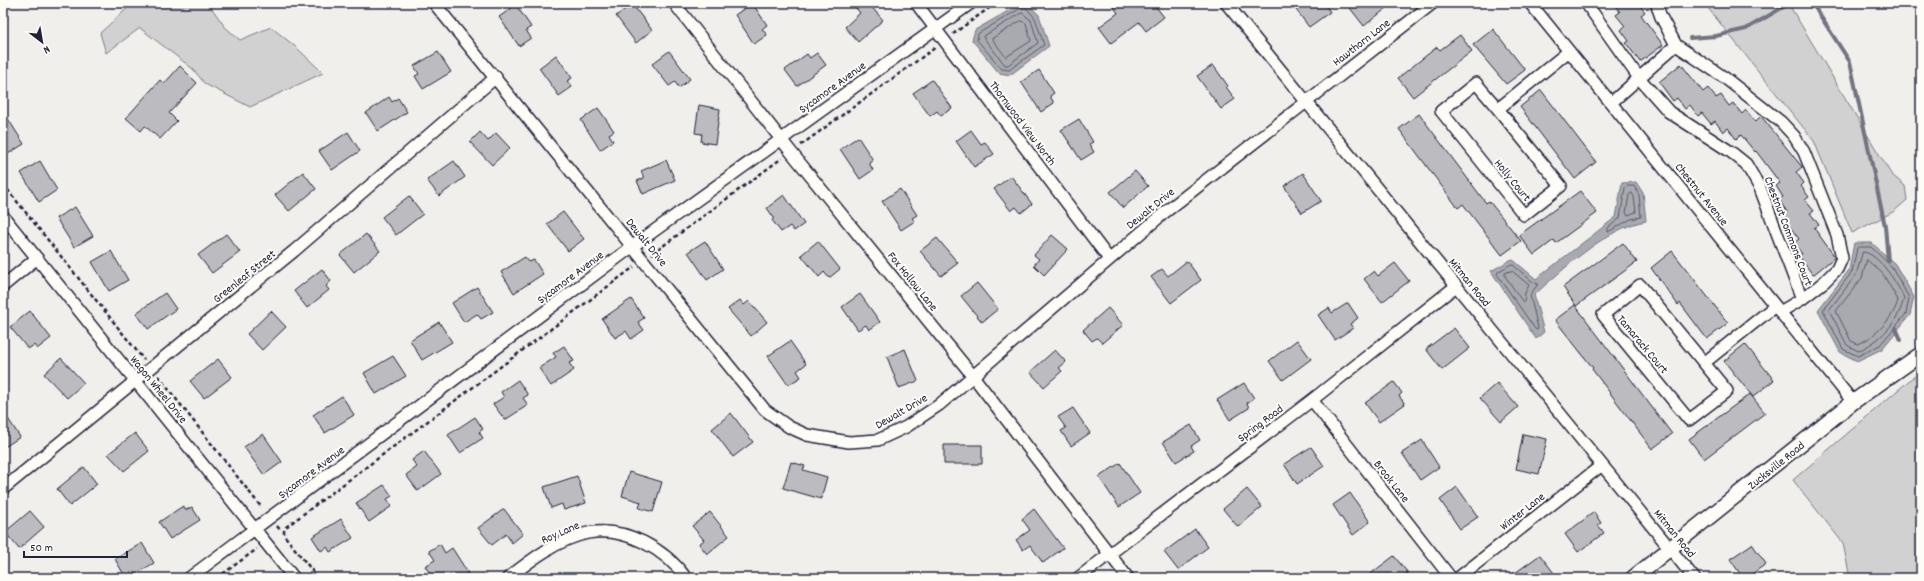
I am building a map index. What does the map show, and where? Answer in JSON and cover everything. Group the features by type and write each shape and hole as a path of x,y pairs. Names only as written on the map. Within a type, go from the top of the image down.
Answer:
{"street":[{"name":"Dewalt Drive","path":"434,3 496,77 765,410 789,428 807,435 849,442 878,440 894,433 939,405 1164,212 1306,102"},
{"name":"Fox Hollow Lane","path":"674,3 973,376 1128,578"},
{"name":"Thornwood View North","path":"916,3 1109,259"},
{"name":"Sycamore Avenue","path":"189,578 633,246 971,3"},
{"name":"Mitman Road","path":"1226,3 1694,578"},
{"name":"Hawthorn Lane","path":"1306,102 1433,3"},
{"name":"Chestnut Avenue","path":"1530,3 1853,402"},
{"name":"Chestnut Commons Court","path":"1586,3 1639,78 1669,112 1731,152 1746,164 1760,188 1802,299 1778,309"},
{"path":"1656,3 1661,17 1676,45 1725,78 1781,122 1794,136 1804,152 1837,235 1842,258 1837,268 1824,282 1802,299"},
{"path":"1611,103 1676,45"},
{"path":"1498,109 1569,51"},
{"name":"Greenleaf Street","path":"3,489 294,251 496,77"},
{"name":"Holly Court","path":"1476,83 1498,109 1561,186 1524,215 1441,111 1476,83"},
{"name":"Wagon Wheel Drive","path":"3,216 294,578"},
{"path":"3,286 37,258"},
{"name":"Tamarack Court","path":"1640,285 1704,363 1727,391 1689,420 1603,315 1640,285"},
{"name":"Spring Road","path":"1078,578 1312,400 1456,286"},
{"path":"1704,363 1778,309"},
{"name":"Zucksville Road","path":"1633,578 1853,402 1921,354"},
{"name":"Brook Lane","path":"1312,400 1451,578"},
{"name":"Winter Lane","path":"1458,578 1602,465"},
{"name":"Roy Lane","path":"508,578 532,559 564,542 588,533 609,532 646,543 663,553 679,568 686,578"}],"path":[{"path":"962,28 996,3"},
{"path":"814,136 926,54"},
{"path":"661,247 773,165"},
{"path":"3,184 140,355"},
{"path":"318,578 282,531 630,270"},
{"path":"162,382 257,502"},
{"path":"217,578 250,554"}],"shaded area":[{"path":"133,3 208,3 225,27 240,40 271,27 297,48 323,73 250,107 205,84 193,69 140,28 106,53 100,33"},
{"path":"1704,3 1788,3 1891,174 1905,186 1907,200 1893,212 1852,233 1814,141"},
{"path":"1921,373 1921,578 1850,578 1843,543 1793,480 1912,378"}],"water":[{"path":"1022,3 1027,3 1039,15 1049,46 1010,75 999,73 972,40 975,30"},
{"path":"1636,182 1643,193 1646,221 1631,225 1601,240 1572,262 1534,295 1544,332 1536,339 1491,271 1512,259 1536,279 1616,217 1622,183"},
{"path":"1854,243 1872,243 1895,264 1914,297 1910,315 1882,349 1857,361 1840,352 1818,310 1849,270"}],"building":[{"path":"752,3 767,25 762,29 767,35 754,44 735,15"},
{"path":"861,3 868,3 883,20 858,42 845,27 860,13 856,8"},
{"path":"1111,3 1153,3 1164,17 1146,31 1139,22 1111,43 1099,27 1118,13"},
{"path":"1291,3 1324,3 1330,12 1309,27"},
{"path":"1346,3 1393,3 1364,26"},
{"path":"1613,3 1638,3 1645,12 1641,15 1663,45 1640,62 1626,43 1629,41 1621,30 1625,26 1616,15 1620,12"},
{"path":"632,4 652,30 636,43 616,16"},
{"path":"516,5 531,27 526,30 531,38 519,46 499,17"},
{"path":"1493,29 1525,70 1506,84 1473,45"},
{"path":"1460,35 1472,51 1413,97 1398,78 1437,47 1440,50"},
{"path":"669,51 690,79 679,88 675,82 669,86 652,64"},
{"path":"438,52 451,72 423,89 415,76 419,74 414,66"},
{"path":"817,53 826,65 797,86 785,70 807,54 810,58"},
{"path":"556,55 572,78 567,81 572,87 559,96 539,68"},
{"path":"1681,64 1703,92 1708,88 1716,98 1721,95 1729,106 1733,103 1742,114 1746,110 1755,122 1761,116 1802,167 1796,172 1804,183 1801,186 1809,197 1805,200 1814,211 1810,213 1819,225 1814,228 1835,257 1813,275 1799,256 1802,254 1794,243 1799,239 1782,216 1787,212 1779,200 1783,197 1776,186 1780,183 1756,151 1755,152 1741,135 1736,139 1728,128 1723,132 1715,121 1711,124 1702,113 1698,116 1690,105 1685,109 1677,98 1673,101 1659,82"},
{"path":"1213,65 1235,99 1221,109 1197,76"},
{"path":"180,66 197,83 169,113 177,121 160,139 145,126 141,131 126,118 160,80 164,84"},
{"path":"1039,70 1054,93 1050,96 1054,103 1041,112 1021,82"},
{"path":"932,80 952,108 941,116 937,111 930,116 913,93"},
{"path":"1541,90 1596,162 1575,179 1520,107"},
{"path":"389,97 392,102 398,98 407,112 378,131 366,113"},
{"path":"699,105 720,109 715,144 701,142 702,134 695,133"},
{"path":"598,108 614,131 609,134 613,141 600,150 581,120"},
{"path":"3,111 24,144 3,157"},
{"path":"1419,114 1486,203 1489,201 1521,241 1502,255 1463,204 1458,208 1399,129"},
{"path":"1079,119 1093,142 1089,144 1094,152 1081,160 1061,130"},
{"path":"971,130 981,144 985,142 994,154 974,167 956,141"},
{"path":"348,132 360,151 332,170 319,151"},
{"path":"480,132 488,141 496,133 510,148 492,165 470,142"},
{"path":"858,137 873,160 869,163 873,170 860,179 840,149"},
{"path":"666,160 675,180 643,194 637,181 644,178 641,171"},
{"path":"40,161 57,190 39,202 21,173"},
{"path":"454,161 465,177 439,196 427,180"},
{"path":"1135,171 1148,186 1123,208 1110,192"},
{"path":"303,172 316,189 289,211 275,195"},
{"path":"1303,173 1321,201 1302,213 1284,186"},
{"path":"1011,176 1032,204 1021,213 1016,207 1011,211 994,189"},
{"path":"900,189 917,215 912,218 915,221 901,230 882,201"},
{"path":"1580,191 1597,213 1556,243 1554,240 1534,255 1519,235"},
{"path":"784,195 804,224 794,231 790,226 781,232 772,220 774,218 767,208"},
{"path":"409,196 423,214 396,235 382,217"},
{"path":"75,207 93,236 74,247 56,218"},
{"path":"563,212 584,239 568,251 547,224"},
{"path":"226,234 240,252 212,273 198,255"},
{"path":"366,234 380,251 354,272 340,255"},
{"path":"1052,235 1068,249 1044,275 1034,265 1039,259 1034,255"},
{"path":"937,238 958,263 941,276 920,251"},
{"path":"705,241 723,269 707,280 688,252"},
{"path":"818,241 840,269 829,278 824,272 819,277 801,255"},
{"path":"1623,243 1637,262 1576,306 1563,287"},
{"path":"111,251 128,280 109,291 92,262"},
{"path":"1672,251 1728,323 1707,339 1680,303 1678,305 1651,268"},
{"path":"525,257 529,262 534,260 543,274 514,293 501,272"},
{"path":"1187,261 1201,280 1171,303 1151,277 1162,269 1168,276"},
{"path":"1395,263 1409,281 1382,302 1364,279 1374,271 1378,276"},
{"path":"322,269 331,281 326,286 329,290 307,308 294,291"},
{"path":"977,283 998,309 982,322 961,296"},
{"path":"477,287 493,312 481,319 477,314 464,322 452,303"},
{"path":"165,293 176,309 148,329 136,313"},
{"path":"860,294 880,322 869,330 866,325 858,330 842,307"},
{"path":"631,299 644,318 638,322 644,330 631,339 626,331 615,338 602,319"},
{"path":"740,300 744,305 749,301 767,322 751,336 728,309"},
{"path":"1348,303 1358,318 1350,324 1353,328 1335,340 1318,315 1329,308 1332,313"},
{"path":"1575,305 1672,434 1652,449 1592,369 1593,368 1555,320"},
{"path":"1108,308 1123,325 1102,343 1097,338 1092,341 1083,330"},
{"path":"30,311 51,338 37,349 34,345 28,349 10,327"},
{"path":"271,311 286,327 262,350 247,334"},
{"path":"439,322 452,342 422,360 410,340"},
{"path":"1454,328 1470,348 1442,370 1426,349"},
{"path":"1297,340 1311,359 1283,380 1269,361"},
{"path":"790,341 806,364 797,371 801,377 788,385 768,356"},
{"path":"1745,344 1774,380 1753,397 1724,361"},
{"path":"564,346 574,361 569,363 574,370 551,386 539,368 556,357 553,353"},
{"path":"905,349 918,381 899,388 887,357"},
{"path":"1055,350 1066,362 1059,368 1062,371 1044,387 1030,372"},
{"path":"393,356 406,376 376,394 364,373"},
{"path":"61,358 84,383 67,398 44,374"},
{"path":"218,359 232,377 204,398 190,381"},
{"path":"518,380 528,395 523,398 528,405 505,420 493,404 504,397 501,392"},
{"path":"1394,382 1402,393 1399,396 1405,404 1379,422 1365,403"},
{"path":"1244,383 1254,398 1247,403 1249,408 1230,420 1217,400"},
{"path":"1497,383 1518,407 1501,422 1480,398"},
{"path":"1750,394 1765,413 1704,459 1689,439"},
{"path":"342,396 354,415 325,433 313,415"},
{"path":"1073,408 1090,433 1071,446 1061,431 1066,428 1058,417"},
{"path":"3,411 20,437 3,448"},
{"path":"731,413 753,442 733,457 712,429"},
{"path":"475,417 483,429 479,432 483,438 460,453 448,435"},
{"path":"1191,425 1200,440 1191,446 1194,451 1176,462 1163,442"},
{"path":"135,433 149,451 124,471 108,454"},
{"path":"263,434 282,462 264,475 244,447"},
{"path":"1523,434 1547,439 1539,474 1516,469"},
{"path":"1422,440 1439,467 1420,480 1402,453"},
{"path":"944,445 982,445 982,464 944,464"},
{"path":"1311,447 1324,466 1297,484 1284,464"},
{"path":"424,451 441,474 418,491 406,475 417,467 412,460"},
{"path":"791,462 805,466 803,470 827,477 821,499 783,488"},
{"path":"1120,463 1140,493 1119,507 1099,477"},
{"path":"84,467 97,484 70,506 57,489"},
{"path":"629,472 662,482 653,512 639,508 641,502 622,496"},
{"path":"577,476 586,503 564,510 562,504 551,508 544,487"},
{"path":"384,485 392,496 387,499 392,506 369,522 356,503"},
{"path":"1457,487 1478,517 1460,529 1440,500"},
{"path":"1247,489 1262,507 1238,527 1223,509"},
{"path":"1350,493 1370,522 1353,535 1333,505"},
{"path":"183,506 186,510 192,507 200,520 170,539 159,522"},
{"path":"504,509 523,534 512,543 506,534 492,545 478,528"},
{"path":"1034,509 1063,548 1043,563 1030,545 1023,550 1016,540 1030,530 1022,519"},
{"path":"30,511 44,527 19,549 5,532"},
{"path":"710,512 729,536 707,554 699,544 704,540 692,526"},
{"path":"1594,512 1601,523 1598,525 1604,533 1578,552 1565,534"},
{"path":"341,519 353,538 330,552 327,547 321,551 312,537"},
{"path":"1195,529 1208,547 1178,570 1164,552"},
{"path":"142,543 154,563 129,578 126,578 115,559"},
{"path":"440,544 445,553 452,548 468,573 460,578 456,578 453,573 446,578 433,578 425,566 435,560 429,551"},
{"path":"1752,544 1766,564 1746,578 1743,578 1730,559"},
{"path":"1540,555 1554,573 1548,578 1508,578"},
{"path":"1394,556 1408,573 1401,578 1365,578"}],"waterway":[{"path":"1690,38 1716,36 1746,29 1790,3"},
{"path":"1812,3 1850,62 1885,226 1888,261"},
{"path":"1896,328 1901,340"}]}
